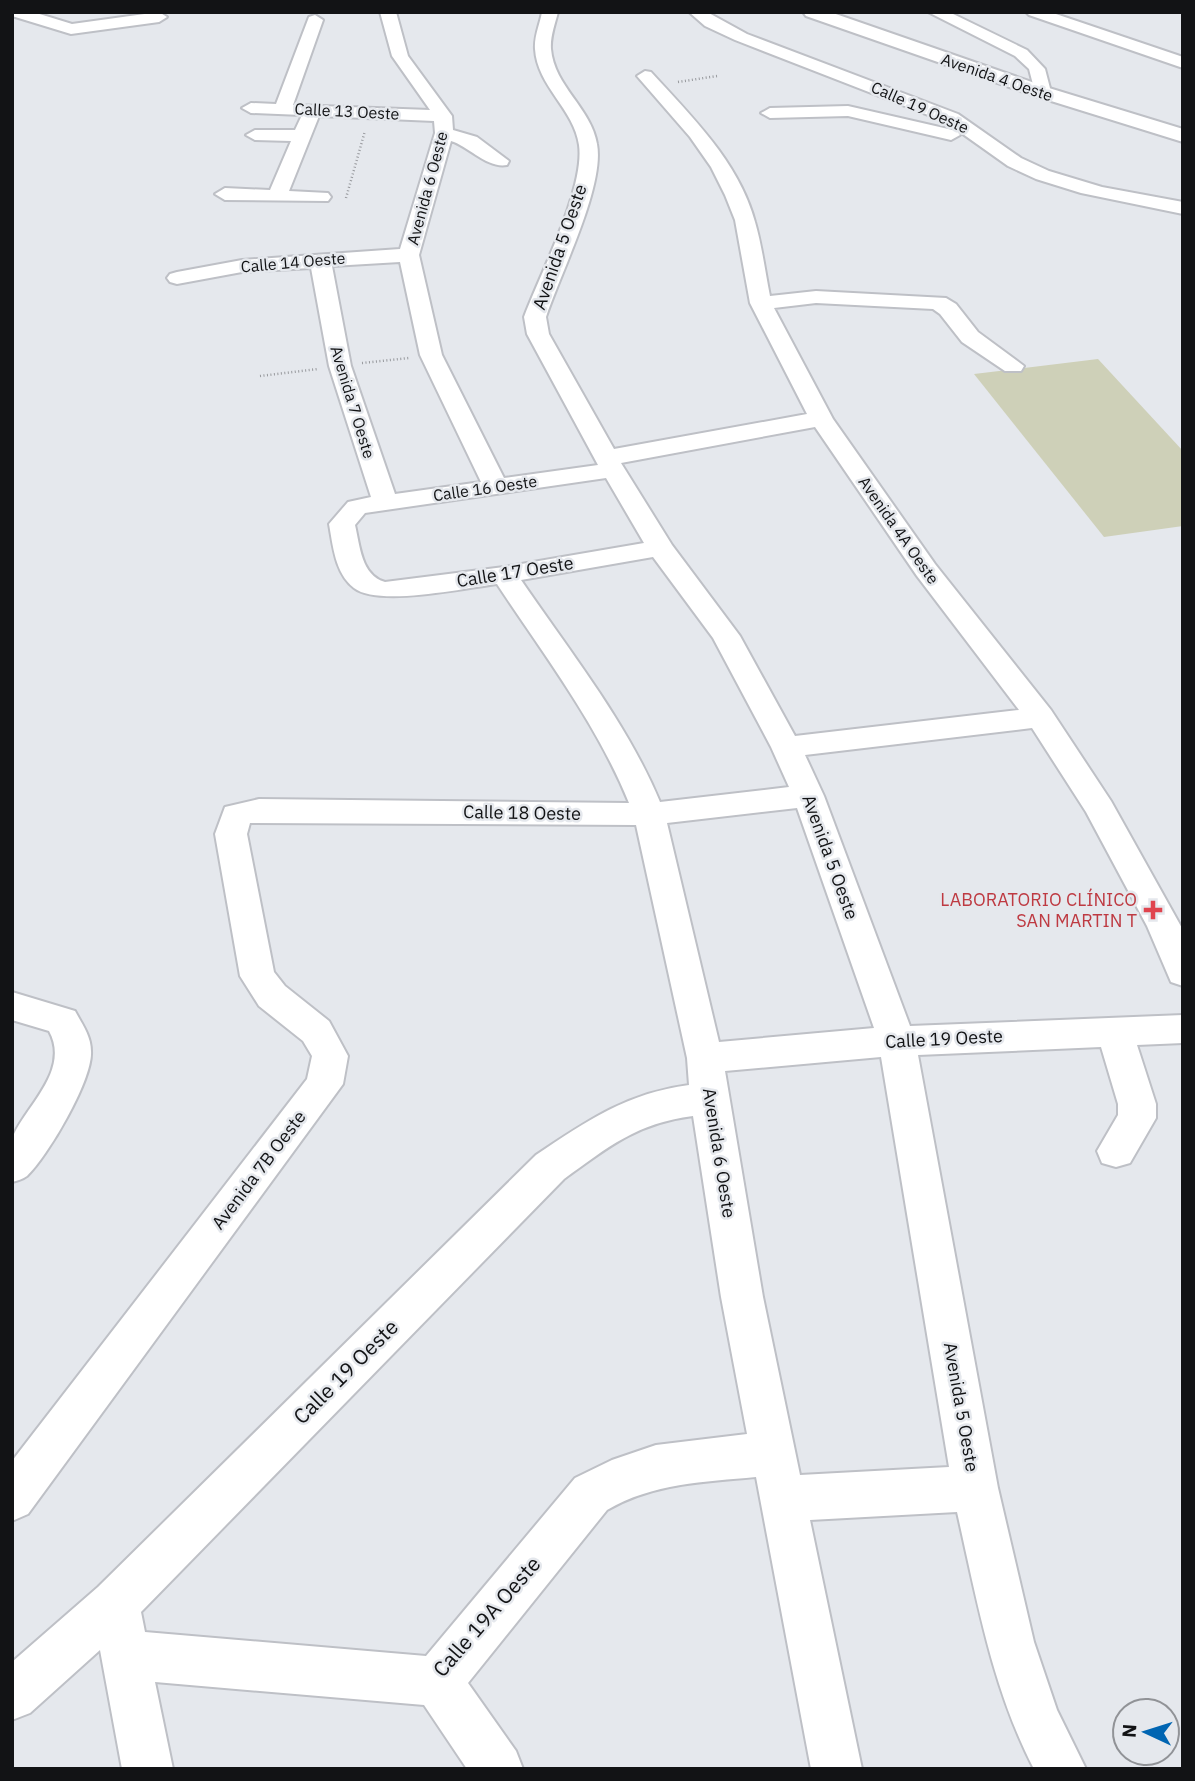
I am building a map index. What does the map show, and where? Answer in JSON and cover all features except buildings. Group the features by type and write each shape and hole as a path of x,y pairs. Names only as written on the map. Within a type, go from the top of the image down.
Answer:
{"main road":[{"name":"Avenida 4 Oeste","path":"812,12 1042,92 1183,136"}],"street":[{"path":"16,12 71,29"},
{"name":"Avenida 6 Oeste","path":"388,12 400,55 444,124 409,254 431,355 496,487"},
{"name":"Avenida 5 Oeste","path":"550,12 542,46 544,61 551,78 583,131 588,146 575,211 535,317 538,334 660,548 726,636 786,747 808,796 897,1041 975,1488 1010,1642 1035,1721 1061,1769"},
{"name":"Calle 19 Oeste","path":"697,12 711,23 741,37 952,118 984,137 1005,155 1034,171 1066,182 1183,208"},
{"path":"936,12 1021,53 1032,61 1040,71 1042,92"},
{"path":"1034,12 1074,28 1105,35"},
{"path":"1054,12 1105,35 1183,63"},
{"path":"36,34 159,16"},
{"path":"283,108 315,20"},
{"path":"1166,57 1183,52"},
{"path":"807,80 847,76"},
{"name":"Avenida 4A Oeste","path":"649,81 696,133 720,166 735,195 745,220 761,303 821,419 926,570 1041,717 1100,809 1164,926 1183,972"},
{"name":"Calle 13 Oeste","path":"251,108 367,113 444,124 500,161"},
{"path":"277,196 313,109"},
{"path":"770,113 833,110 860,113 942,131 990,154 1005,155"},
{"path":"256,135 303,136"},
{"path":"270,158 293,158"},
{"path":"225,194 321,197"},
{"name":"Calle 14 Oeste","path":"177,278 212,270 320,259 409,254"},
{"name":"Avenida 7 Oeste","path":"320,259 340,366 385,502"},
{"path":"761,303 816,297 938,303 948,309 970,337 1013,366"},
{"name":"Calle 16 Oeste","path":"370,589 356,576 342,524 357,506 496,487 821,419"},
{"name":"Calle 17 Oeste","path":"370,589 386,590 504,575 660,548"},
{"name":"Avenida 6 Oeste","path":"504,575 608,729 628,763 649,814 707,1078 742,1297 837,1769"},
{"path":"786,747 1041,717"},
{"name":"Calle 18 Oeste","path":"236,815 259,810 649,814 808,796"},
{"name":"Avenida 7B Oeste","path":"12,1498 324,1084 330,1056 316,1031 272,996 257,976 230,835 236,815"},
{"path":"12,1006 62,1021 73,1043 70,1072 48,1116 12,1166"},
{"name":"Calle 19 Oeste","path":"12,1695 115,1604 550,1167 610,1125 663,1104 707,1078 897,1041 1183,1029"},
{"path":"1114,1030 1137,1104 1136,1118 1116,1151"},
{"name":"Calle 19A Oeste","path":"125,1655 437,1682 592,1494 602,1487 646,1468 774,1453"},
{"path":"783,1499 975,1488"},
{"path":"115,1604 148,1769"},
{"path":"437,1682 498,1769"}],"path":[{"path":"649,81 717,76"},
{"path":"346,198 367,122 367,113"}],"green space":[{"path":"1098,359 1183,451 1183,526 1104,537 974,374"}],"place":[{"name":"LABORATORIO CLÍNICO SAN MARTIN T","path":"1153,910"}]}
